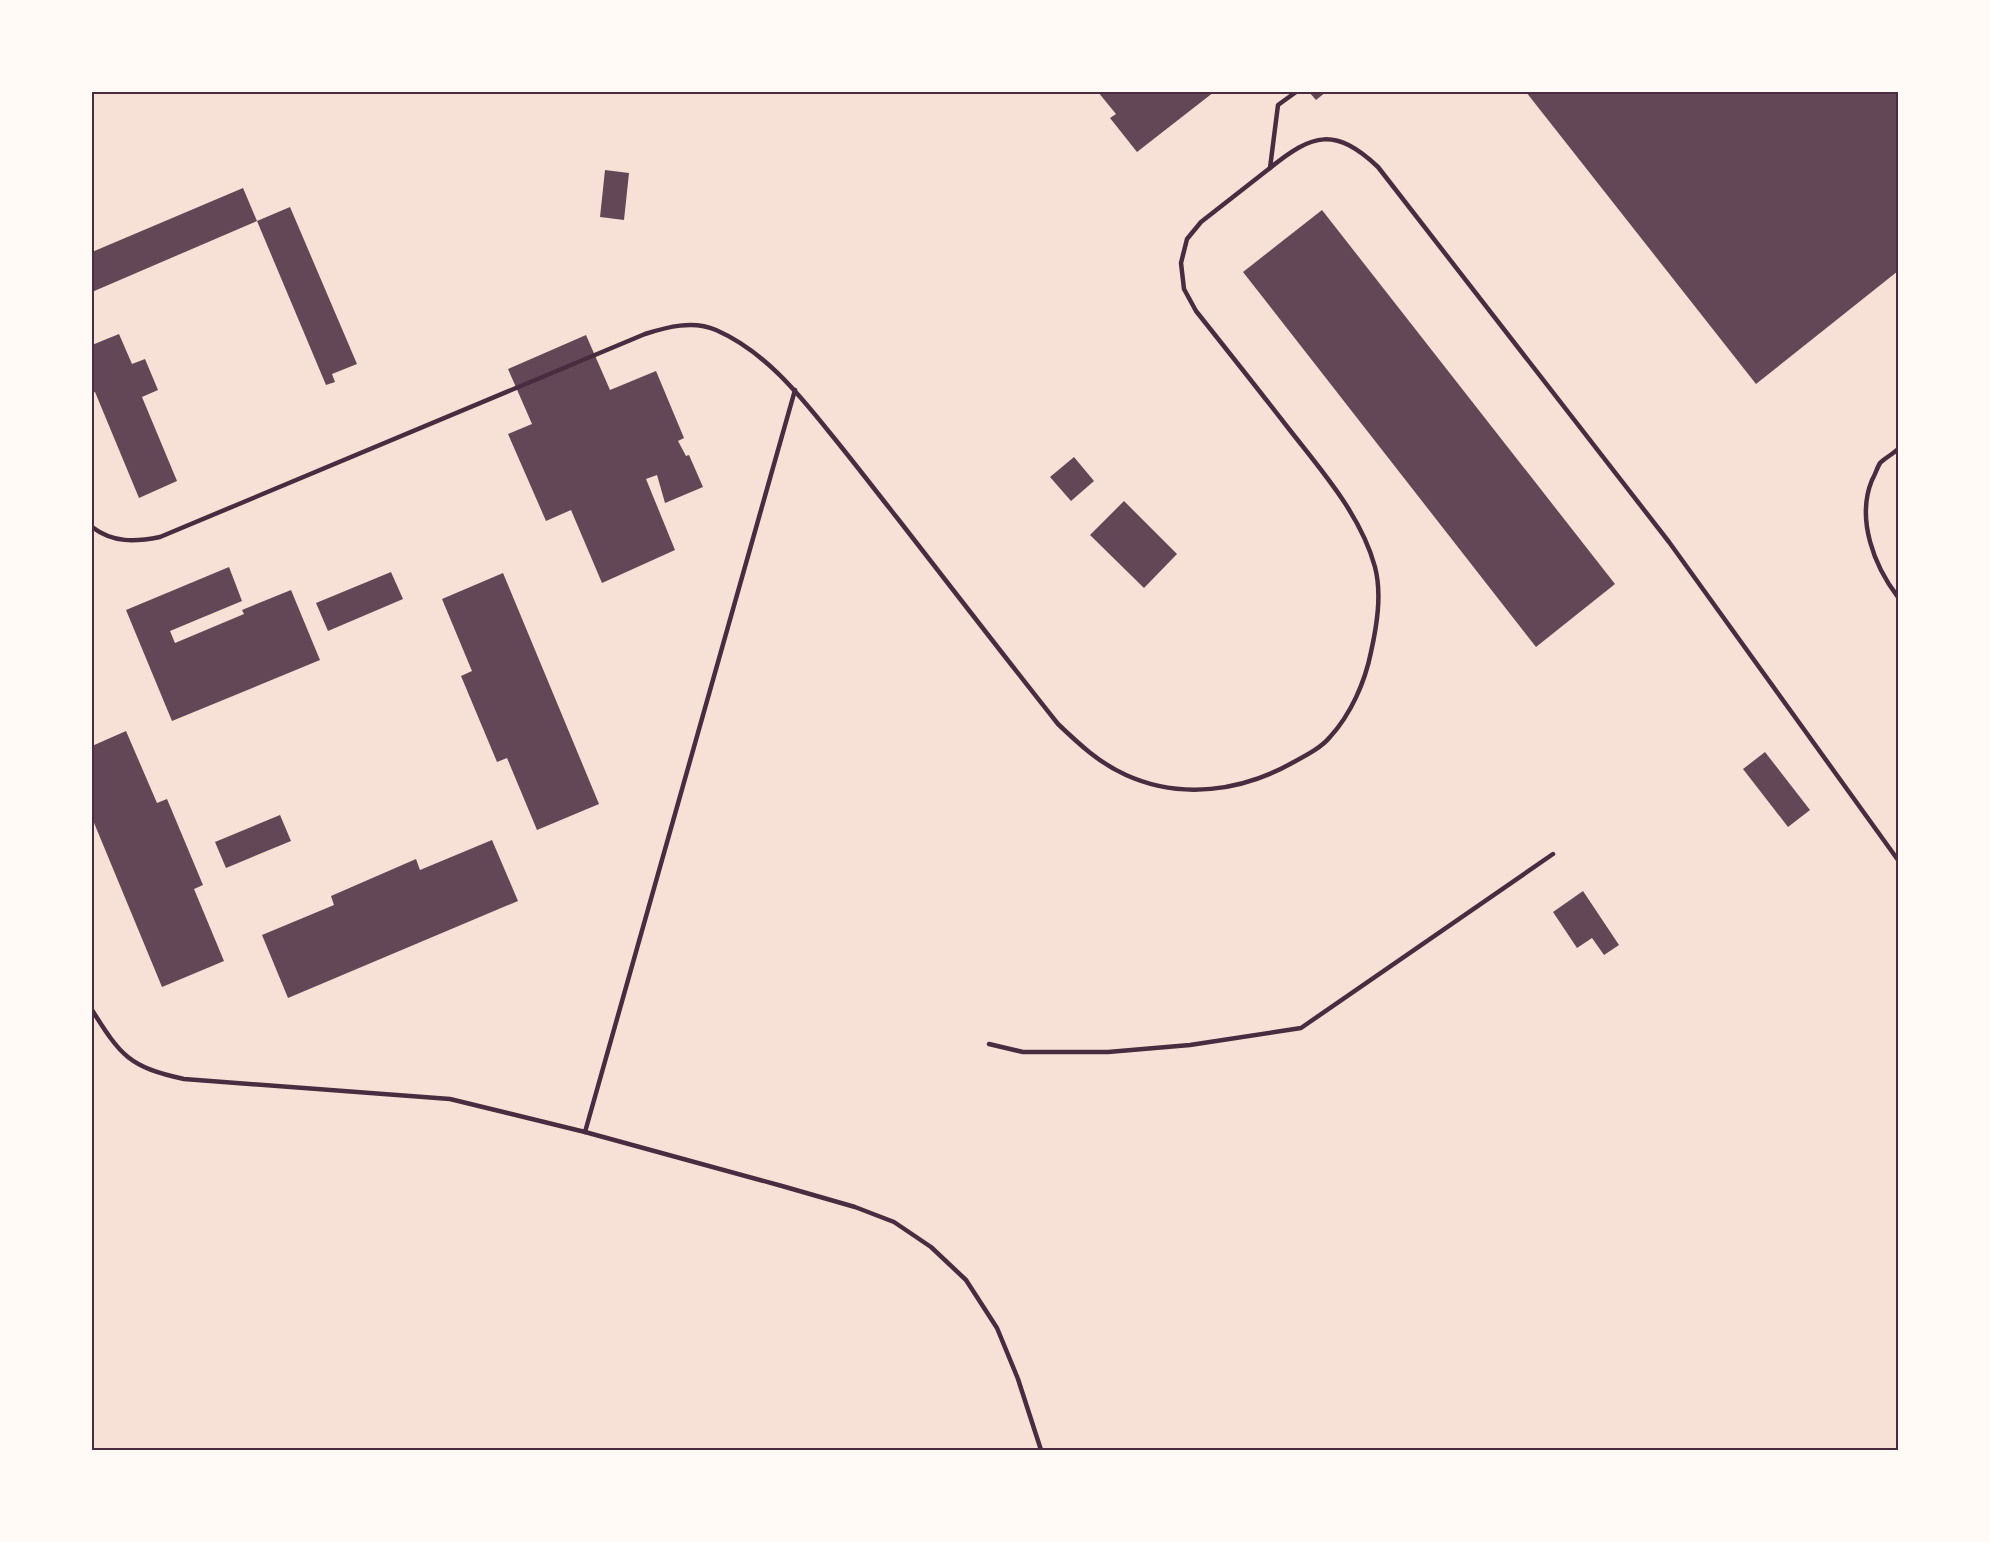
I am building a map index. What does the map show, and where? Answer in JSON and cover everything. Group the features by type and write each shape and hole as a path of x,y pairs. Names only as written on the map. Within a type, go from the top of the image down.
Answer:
{"lane":[{"path":"1270,168 1278,105 1296,92"},
{"path":"92,527 114,540 139,541 160,537 645,334 669,327 692,325 714,329 757,355 795,390 856,464 1058,724 1091,755 1127,776 1166,788 1204,790 1242,784 1275,772 1302,758 1329,738 1351,706 1366,675 1379,605 1375,567 1358,525 1335,488 1196,311 1184,289 1181,263 1187,239 1201,222 1293,150 1312,140 1333,139 1360,150 1378,167 1669,543 1899,860"},
{"path":"585,1132 795,390"},
{"path":"1899,449 1880,464 1867,492 1866,525 1875,556 1888,584 1899,597"},
{"path":"989,1044 1023,1052 1108,1052 1190,1045 1301,1028 1552,854"},
{"path":"92,1010 113,1043 132,1062 157,1073 184,1079 450,1099 585,1132 855,1207 894,1222 931,1247 966,1280 997,1328 1018,1380 1041,1450"}],"building":[{"path":"1098,92 1214,92 1137,152 1110,118 1116,114"},
{"path":"1309,92 1326,92 1316,100"},
{"path":"1526,92 1898,92 1898,271 1756,384"},
{"path":"605,170 629,173 624,220 600,217"},
{"path":"243,188 257,221 92,292 92,252"},
{"path":"290,207 357,364 332,374 335,382 326,385 257,221"},
{"path":"1322,210 1615,584 1536,647 1243,272"},
{"path":"119,334 132,364 145,359 158,390 142,397 177,481 139,498 95,392 92,393 92,345"},
{"path":"586,335 610,390 656,371 684,438 678,441 686,456 689,455 703,487 665,503 657,475 646,479 675,550 602,583 571,510 546,521 508,434 532,424 508,369"},
{"path":"1074,457 1094,481 1071,501 1050,477"},
{"path":"1124,501 1177,554 1144,588 1090,535"},
{"path":"229,567 242,601 170,631 175,643 244,614 242,610 291,590 320,660 172,721 126,610"},
{"path":"391,572 403,599 328,631 316,603"},
{"path":"503,573 599,804 537,830 507,758 497,762 461,676 472,671 442,599"},
{"path":"126,731 157,803 167,799 203,885 194,889 224,961 162,987 92,818 92,746"},
{"path":"1765,752 1810,810 1788,827 1743,769"},
{"path":"280,815 291,841 226,868 215,842"},
{"path":"492,840 518,901 288,998 262,935 334,905 331,896 416,859 420,870"},
{"path":"1583,891 1619,945 1604,955 1592,938 1577,948 1553,912"}]}
